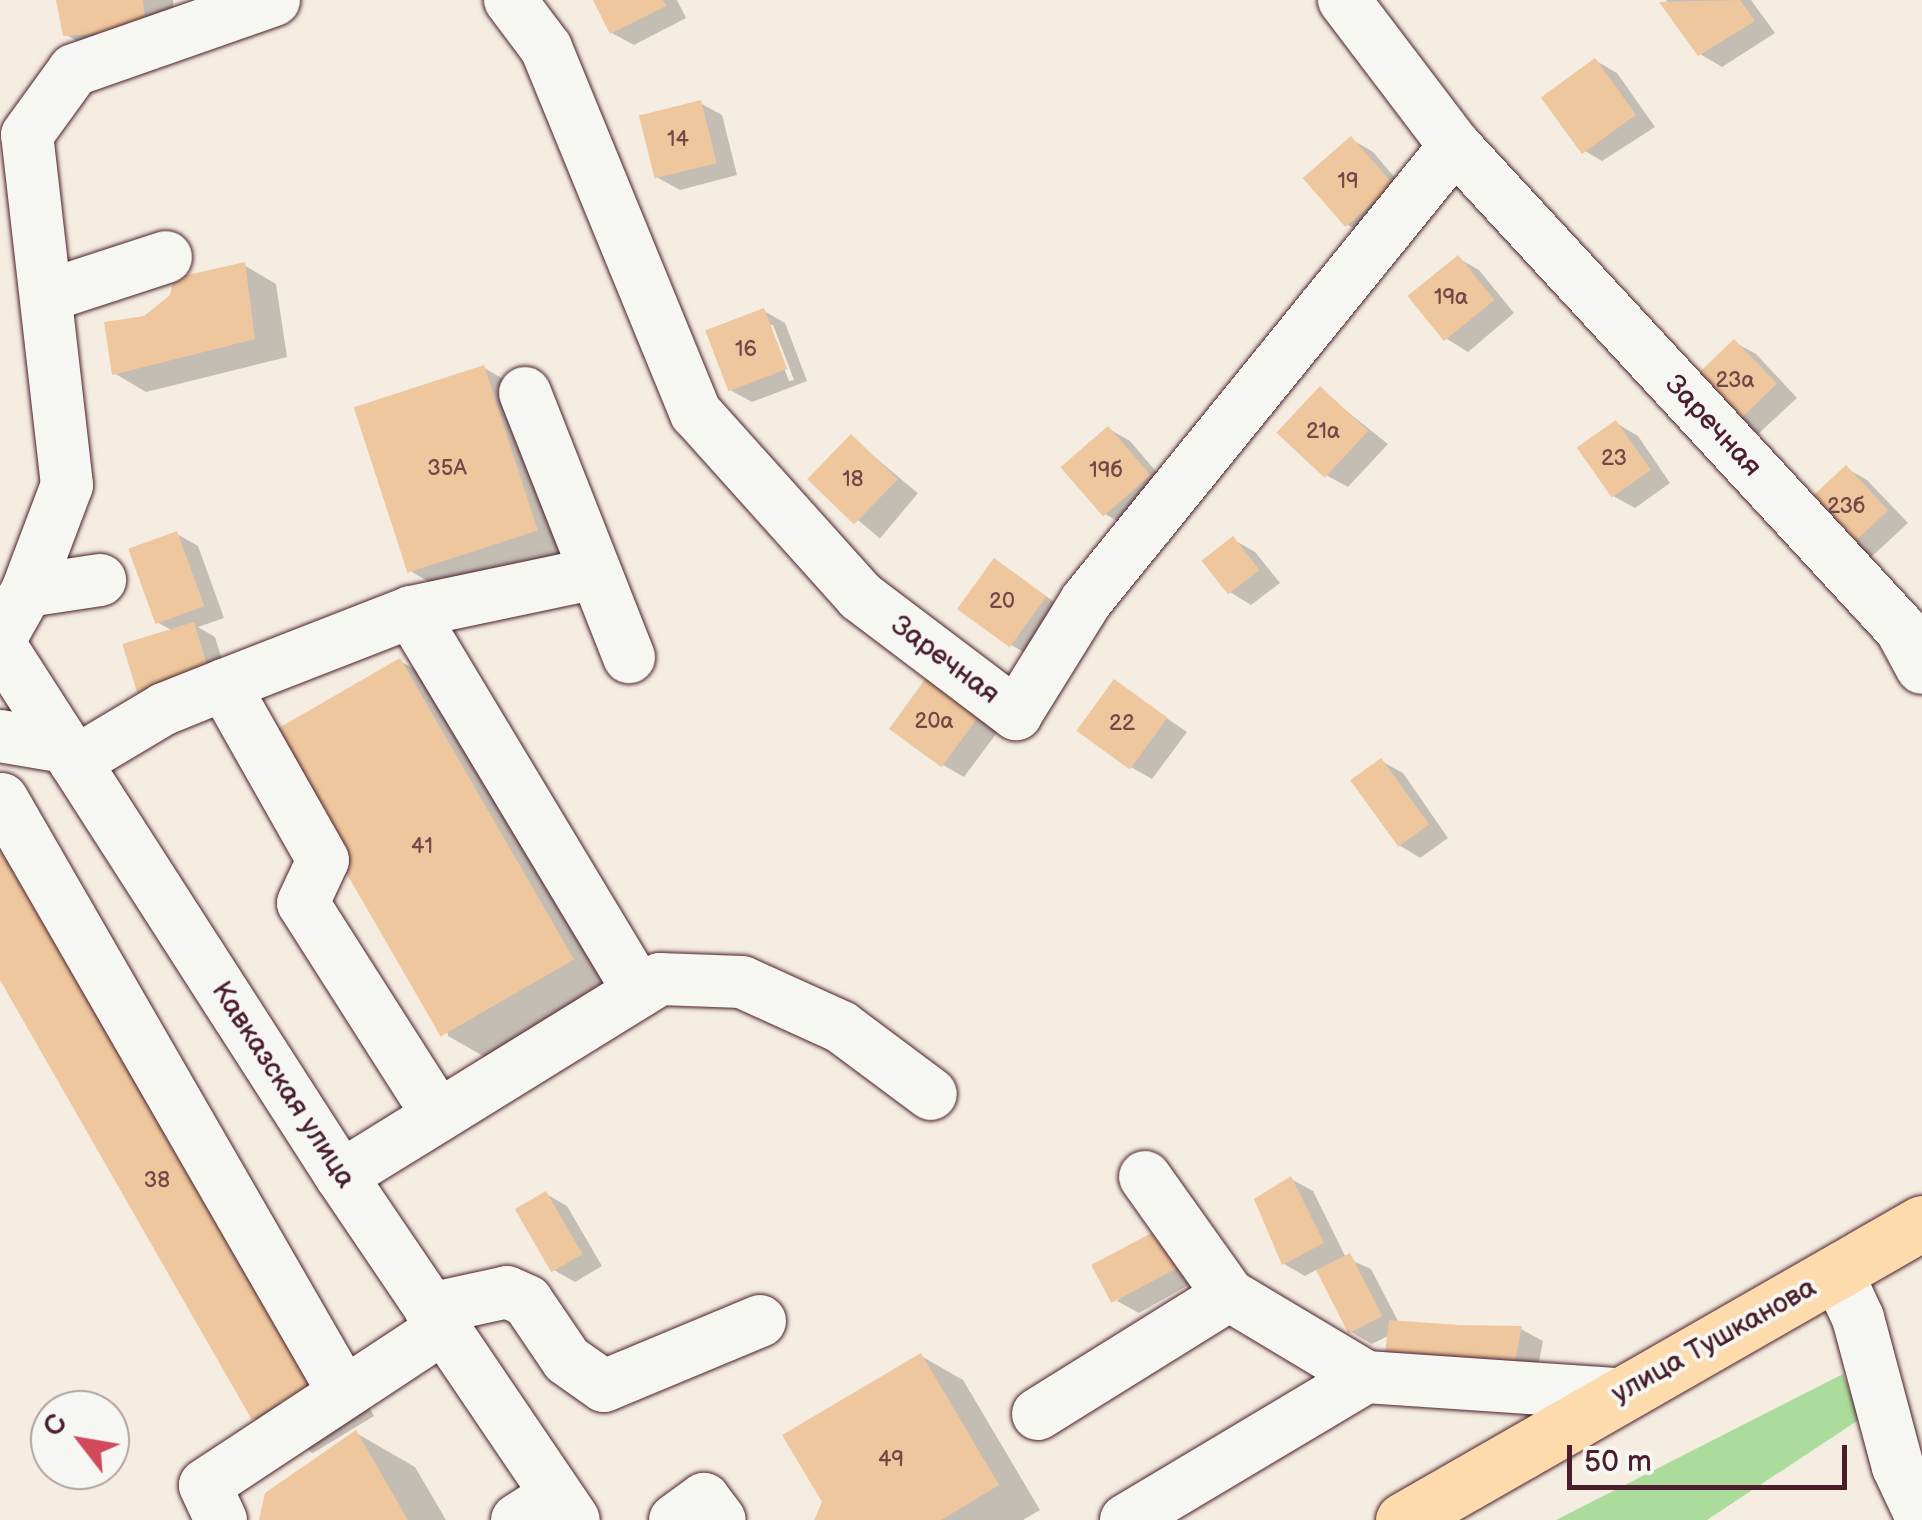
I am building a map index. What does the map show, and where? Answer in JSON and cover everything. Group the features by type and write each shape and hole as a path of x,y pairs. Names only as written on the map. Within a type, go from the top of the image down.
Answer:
{"main road":[{"name":"улица Тушканова","path":"1403,1520 1922,1223"}],"street":[{"path":"0,642 27,591 66,485 50,296 14,135 74,70 274,0"},
{"name":"Заречная","path":"510,0 546,48 696,413 860,596 1016,714 1086,601 1455,146"},
{"name":"Заречная","path":"1344,0 1455,146 1901,628 1922,668"},
{"path":"50,296 166,258"},
{"path":"525,393 592,574 629,656"},
{"path":"0,736 70,755 164,709 412,612 592,574"},
{"path":"27,591 100,580"},
{"path":"412,612 639,992"},
{"name":"Кавказская улица","path":"0,642 340,1176 437,1318 549,1512"},
{"path":"224,684 324,860 303,904 438,1116"},
{"path":"2,799 344,1393"},
{"path":"340,1176 660,980 742,982 841,1027 932,1094"},
{"path":"1145,1177 1229,1295 1366,1377 1618,1394"},
{"path":"1837,1273 1858,1318 1898,1467 1922,1518"},
{"path":"221,1520 205,1486 344,1393 437,1318 507,1292 528,1300 567,1360 604,1386 760,1322"},
{"path":"1038,1414 1229,1295"},
{"path":"1126,1520 1366,1377"},
{"path":"675,1520 704,1499 720,1520"}],"green space":[{"path":"1843,1374 1860,1419 1707,1520 1556,1520"}],"building":[{"path":"56,0 143,0 146,30 63,36"},
{"path":"593,0 663,0 666,6 610,34"},
{"path":"1740,0 1755,21 1698,56 1659,2"},
{"path":"1595,58 1636,115 1582,154 1541,97"},
{"path":"701,100 717,163 655,179 639,115"},
{"path":"1351,136 1394,185 1345,227 1303,178"},
{"path":"1458,255 1495,300 1444,341 1407,296"},
{"path":"245,262 255,339 112,375 104,322 144,316 170,295 174,278"},
{"path":"764,308 787,369 728,391 705,331"},
{"path":"1734,339 1777,384 1736,423 1693,379"},
{"path":"484,365 538,530 407,573 354,407"},
{"path":"1320,386 1368,431 1325,478 1276,433"},
{"path":"1616,420 1651,470 1612,497 1577,448"},
{"path":"1108,426 1151,475 1103,516 1060,467"},
{"path":"851,434 898,479 854,524 807,479"},
{"path":"1846,465 1888,510 1847,549 1804,504"},
{"path":"177,531 204,606 155,624 128,549"},
{"path":"1233,536 1259,570 1228,595 1201,561"},
{"path":"994,558 1047,596 1010,647 957,609"},
{"path":"194,622 210,674 138,696 122,644"},
{"path":"400,658 574,959 441,1036 267,735"},
{"path":"926,678 979,716 942,767 889,729"},
{"path":"1114,679 1167,718 1130,770 1076,731"},
{"path":"1381,758 1429,824 1398,847 1350,780"},
{"path":"0,836 316,1381 252,1420 0,980"},
{"path":"1291,1176 1324,1243 1282,1265 1254,1199"},
{"path":"546,1191 582,1254 551,1272 515,1209"},
{"path":"1161,1228 1181,1266 1111,1303 1091,1265"},
{"path":"1350,1253 1382,1316 1348,1334 1316,1270"},
{"path":"1389,1320 1522,1326 1515,1361 1385,1354"},
{"path":"921,1353 999,1485 941,1520 814,1520 822,1502 782,1435"},
{"path":"356,1430 408,1520 259,1520 265,1493"}]}
